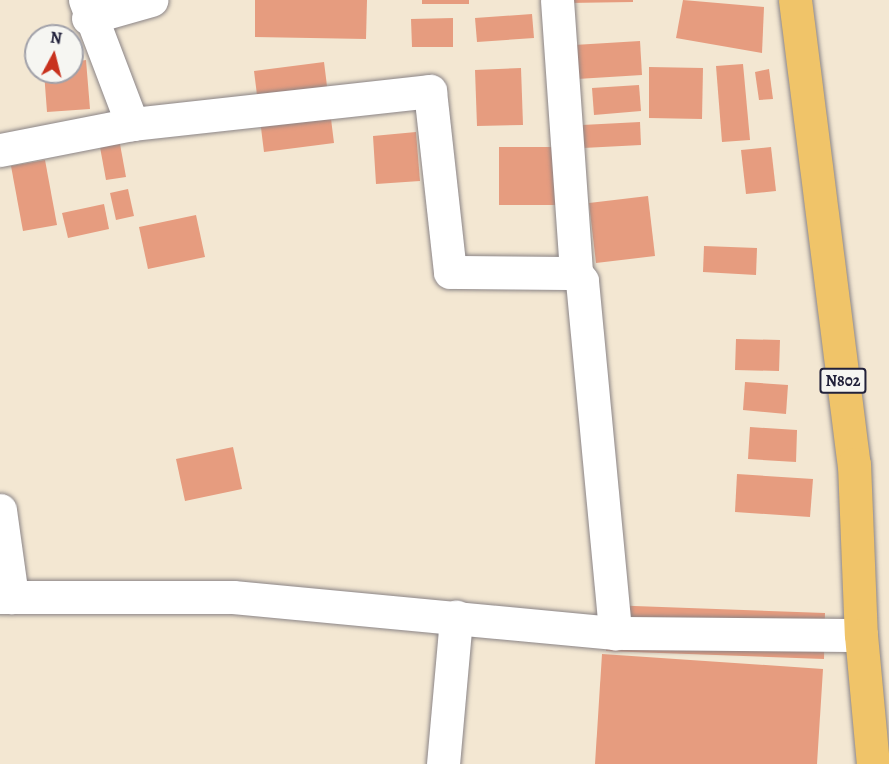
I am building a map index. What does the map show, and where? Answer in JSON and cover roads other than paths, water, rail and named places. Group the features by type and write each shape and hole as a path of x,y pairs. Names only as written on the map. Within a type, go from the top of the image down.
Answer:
{"highway":[{"name":"N802","path":"795,0 854,464 861,634 873,764"}],"street":[{"path":"132,124 87,9 151,0"},
{"path":"556,0 576,273 582,281 615,633"},
{"path":"0,150 132,124 430,91 450,272 576,273"},
{"path":"0,510 6,597 232,597 456,616 615,633 861,634"},
{"path":"443,764 456,616"}]}
